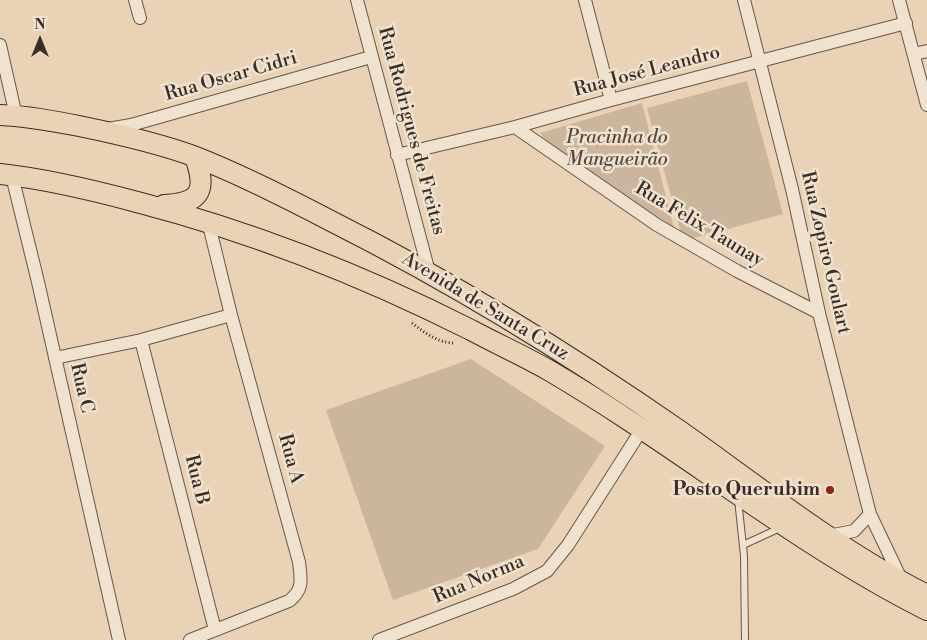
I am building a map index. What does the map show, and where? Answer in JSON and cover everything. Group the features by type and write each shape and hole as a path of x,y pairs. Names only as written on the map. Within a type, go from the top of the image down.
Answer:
{"main road":[{"name":"Avenida de Santa Cruz","path":"8,116 100,130 194,156 299,205 429,272 566,354 651,411 828,536 903,583 927,595"},
{"path":"154,206 189,202 195,197 200,190 200,172 194,156"},
{"name":"Avenida de Santa Cruz","path":"6,175 83,188 208,221 310,257 410,300 549,371 642,429 785,526 896,595 927,610"}],"street":[{"path":"135,0 140,18"},
{"name":"Rua Rodrigues de Freitas","path":"357,0 429,272"},
{"path":"585,0 611,100"},
{"name":"Rua Zopiro Goulart","path":"744,0 792,189 820,313 870,514 903,583"},
{"path":"899,0 906,23 921,53 927,105"},
{"name":"Rua José Leandro","path":"397,155 515,127 906,23"},
{"path":"0,45 8,116"},
{"name":"Rua Oscar Cidri","path":"100,130 131,125 371,58"},
{"name":"Rua Felix Taunay","path":"515,127 656,225 737,271 820,313"},
{"name":"Rua C","path":"6,175 55,358 119,640"},
{"name":"Rua A","path":"190,640 288,601 299,592 301,583 300,562 208,221"},
{"path":"55,358 141,340 232,315"},
{"name":"Rua B","path":"141,340 215,630"},
{"name":"Rua Norma","path":"378,640 513,589 547,571 568,545 642,429"},
{"path":"828,536 854,531 870,514"}],"lane":[{"path":"737,494 743,545 745,640"},
{"path":"743,545 785,526"}],"path":[{"path":"406,317 434,338 447,343 457,342"}],"green space":[{"path":"747,81 783,214 683,241 647,108"},
{"name":"Pracinha do Mangueirão","path":"642,103 675,232 554,150 540,133"},
{"path":"471,359 605,446 538,549 393,600 326,410"}],"place":[{"name":"Posto Querubim","path":"830,490"}]}
